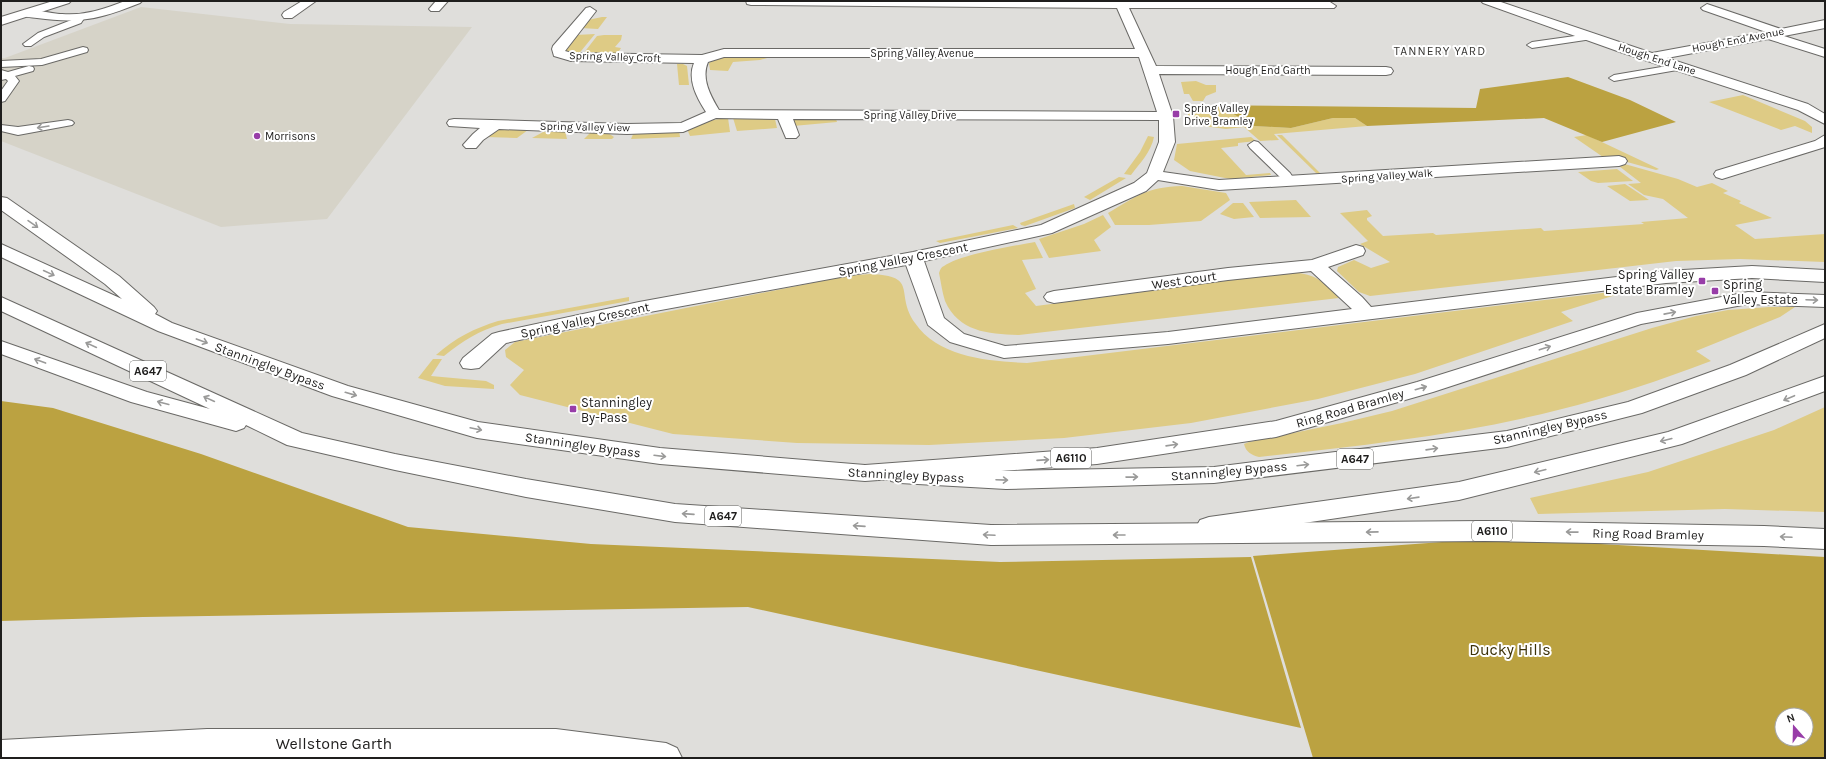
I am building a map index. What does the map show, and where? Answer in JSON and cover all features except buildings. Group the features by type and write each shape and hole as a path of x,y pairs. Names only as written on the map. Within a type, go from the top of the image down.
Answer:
{"main road":[{"path":"1,21 65,1"},
{"path":"26,13 63,18 80,17 96,15 136,1"},
{"path":"288,15 310,1"},
{"name":"Hough End Lane","path":"1487,1 1589,37 1803,107 1825,120"},
{"path":"752,2 1122,5 1315,4 1330,6"},
{"name":"Spring Valley Crescent","path":"471,363 499,338 639,308 803,270 913,258 1046,229 1140,187 1154,175 1167,142 1166,116 1151,70 1122,5"},
{"path":"1707,8 1825,53"},
{"name":"Spring Valley Croft","path":"590,11 558,49 559,54 571,57 702,59"},
{"name":"Hough End Avenue","path":"1652,58 1825,24"},
{"path":"658,58 667,46"},
{"name":"Spring Valley Avenue","path":"702,59 724,53 1143,53"},
{"path":"702,59 698,65 701,93 714,114"},
{"name":"Hough End Garth","path":"1151,70 1386,71"},
{"name":"Spring Valley Drive","path":"714,114 1166,116"},
{"name":"Spring Valley View","path":"454,123 492,121 582,134 608,128 683,127 714,114"},
{"path":"784,114 791,135"},
{"path":"608,128 616,115"},
{"path":"471,145 492,121"},
{"path":"1722,174 1820,144 1825,140"},
{"name":"Spring Valley Walk","path":"1154,175 1219,185 1288,179 1620,162"},
{"path":"1074,200 1093,208"},
{"name":"A647","path":"1,202 112,280 165,328"},
{"name":"Stanningley Bypass","path":"1,250 165,328 340,391 477,430 660,456 865,473 1006,480 1214,475 1506,439 1634,408 1738,370 1825,330"},
{"name":"West Court","path":"1054,297 1228,274 1315,265 1356,251"},
{"path":"913,258 935,321 958,338 1004,352 1168,338 1666,278 1752,272 1825,276"},
{"path":"1315,265 1355,301 1366,314"},
{"name":"Ring Road Bramley","path":"865,473 1097,456 1276,430 1425,387 1637,319 1748,298 1825,301"},
{"name":"A647","path":"1,303 295,439"},
{"name":"A647","path":"1,348 139,397 295,439 395,462 519,486 675,513 991,535 1158,534 1459,491 1674,438 1784,400 1825,383"},
{"name":"Ring Road Bramley","path":"1158,534 1485,531 1756,536 1825,539"},
{"name":"Wellstone Garth","path":"1,755 207,743 556,743 666,758"}],"lane":[{"path":"28,44 41,35 78,21 80,17"},
{"path":"1532,45 1589,37"},
{"path":"1,62 16,52"},
{"path":"1,62 42,62 81,52 4,84"},
{"path":"1614,78 1679,67"},
{"path":"1,127 18,131 68,123"},
{"path":"1254,145 1288,179"}],"shaded area":[{"path":"141,7 290,24 472,27 327,219 221,227 1,141 1,58 5,58"},
{"path":"607,17 598,29 581,28 588,20"},
{"path":"595,34 577,56 566,52 564,48 576,35"},
{"path":"622,35 621,40 615,47 621,48 617,54 583,54 597,36"},
{"path":"774,56 760,60 733,62 728,71 710,70 709,63 720,57"},
{"path":"677,64 687,66 689,85 679,85"},
{"path":"1196,81 1206,85 1216,85 1216,92 1206,96 1203,101 1193,101 1189,94 1184,94 1181,82"},
{"path":"1743,95 1805,121 1812,127 1812,133 1795,126 1781,130 1709,102"},
{"path":"1223,108 1254,126 1291,128 1333,118 1355,118 1367,126 1274,134 1279,140 1260,141 1244,127 1226,129 1188,124 1188,112"},
{"path":"728,118 730,132 690,136 687,129 713,120"},
{"path":"733,118 775,119 777,128 737,131"},
{"path":"836,119 837,122 793,126 794,120"},
{"path":"496,130 528,130 517,138 486,137"},
{"path":"679,130 680,137 631,139 634,132"},
{"path":"545,131 565,131 567,139 532,138"},
{"path":"592,131 605,131 614,137 612,139 584,139"},
{"path":"1277,135 1282,135 1320,173 1316,173"},
{"path":"1587,135 1659,169 1656,170 1609,157 1603,157 1574,137"},
{"path":"1148,136 1154,137 1148,152 1131,175 1124,174 1140,152"},
{"path":"1251,137 1256,141 1238,143 1238,146 1221,148 1246,175 1270,173 1271,175 1230,179 1190,171 1174,160 1177,144"},
{"path":"1615,163 1621,163 1678,179 1697,187 1712,183 1728,191 1723,193 1741,201 1739,203 1772,218 1735,225 1755,239 1825,234 1825,262 1740,259 1676,261 1370,296 1359,292 1337,271 1338,267 1354,260 1371,268 1390,262 1360,244 1368,241 1340,213 1367,210 1372,216 1367,218 1367,220 1383,236 1433,233 1436,235 1541,228 1544,231 1644,224 1641,222 1688,218 1663,199 1644,195 1628,184 1641,183"},
{"path":"1617,169 1633,181 1598,183 1591,181 1578,172"},
{"path":"1119,177 1126,178 1090,200 1084,197"},
{"path":"1625,184 1649,200 1630,201 1607,186"},
{"path":"1182,186 1226,193 1230,200 1201,221 1149,225 1115,225 1108,213 1135,197 1151,190"},
{"path":"1296,200 1311,217 1260,218 1249,202"},
{"path":"1233,203 1243,203 1254,217 1234,219 1220,214"},
{"path":"1074,204 1075,208 1025,226 1021,225 1020,223"},
{"path":"1103,215 1111,227 1094,240 1101,251 1049,258 1039,239 1084,224"},
{"path":"1013,225 1018,228 940,243 936,241"},
{"path":"1035,242 1043,258 1022,260 1036,289 1025,293 1036,306 1292,272 1308,275 1318,279 1339,298 1019,335 986,332 966,325 958,319 945,301 939,273 942,267 975,254"},
{"path":"870,274 885,275 895,278 901,282 909,312 915,323 925,335 937,344 951,351 981,359 1027,363 1635,289 1561,312 1573,321 1415,374 1318,399 1191,423 1064,438 929,445 797,443 673,434 520,395 510,385 524,370 506,357 505,350 515,342 847,276"},
{"path":"629,297 629,301 502,324 472,337 458,345 444,356 436,355 466,334 498,321"},
{"path":"1795,307 1780,317 1696,351 1711,361 1636,388 1578,405 1521,419 1447,433 1334,449 1259,457 1249,453 1244,444 1392,411 1652,328 1696,316 1728,310"},
{"path":"433,359 442,359 431,376 486,381 494,385 494,389 445,386 418,378"},
{"path":"1825,407 1825,512 1725,509 1538,514 1530,498 1648,472 1774,430"}],"green space":[{"path":"1568,77 1630,100 1676,122 1602,142 1544,118 1367,126 1355,118 1333,118 1291,128 1254,126 1223,108 1188,112 1192,105 1476,108 1480,89"},
{"path":"1,401 53,408 201,454 408,527 591,544 1000,562 1251,557 1301,728 748,607 143,617 1,621"},
{"name":"Ducky Hills","path":"1496,538 1825,557 1825,758 1313,758 1253,556"}],"place":[{"name":"Spring Valley Drive Bramley","path":"1176,114"},
{"name":"Morrisons","path":"257,136"},
{"name":"Spring Valley Estate Bramley","path":"1702,281"},
{"name":"Spring Valley Estate","path":"1715,291"},
{"name":"Stanningley By-Pass","path":"573,409"}],"district":[{"name":"TANNERY YARD","path":"1440,51"}]}
